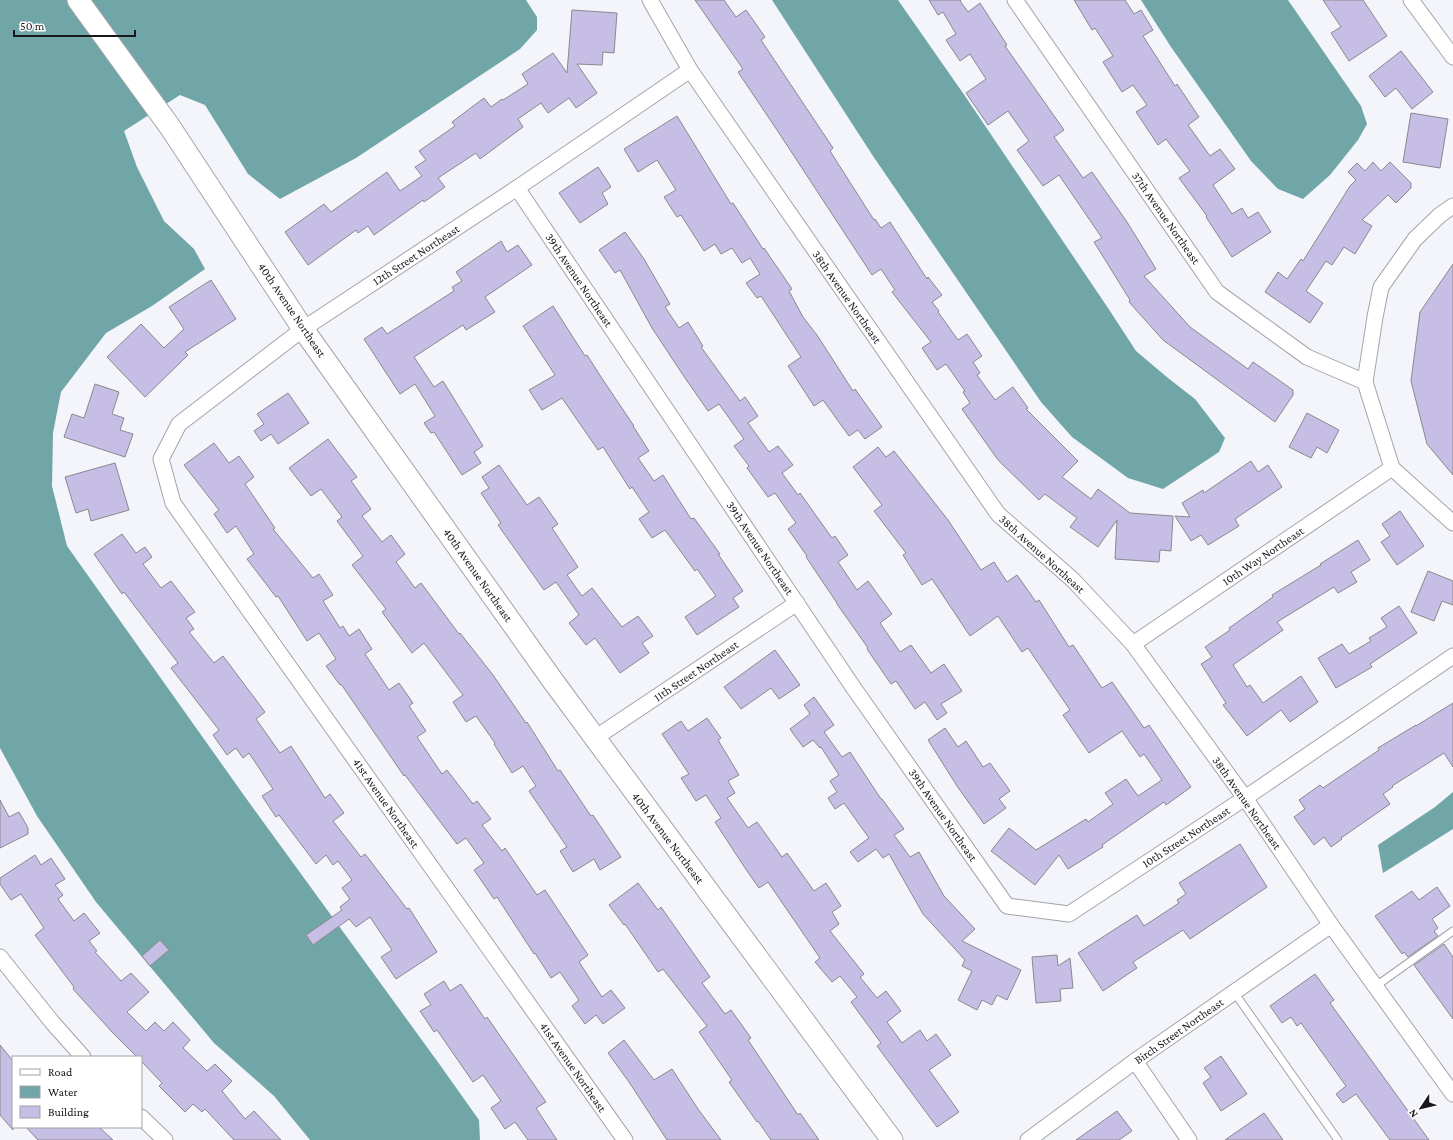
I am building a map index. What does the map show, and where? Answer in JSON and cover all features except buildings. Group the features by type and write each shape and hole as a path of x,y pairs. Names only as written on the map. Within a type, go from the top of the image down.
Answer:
{"street":[{"name":"40th Avenue Northeast","path":"78,0 170,126 303,329 595,738 892,1140"},
{"name":"38th Avenue Northeast","path":"650,0 690,70 998,514 1073,580 1133,644 1245,798 1331,925 1453,1094"},
{"name":"37th Avenue Northeast","path":"1015,0 1217,292 1307,357 1365,382"},
{"path":"1411,0 1453,57"},
{"name":"12th Street Northeast","path":"161,459 179,424 303,329 517,188 690,70"},
{"name":"39th Avenue Northeast","path":"517,188 852,687 1007,906"},
{"path":"1453,206 1440,215 1415,239 1381,287 1365,382 1392,468 1453,523"},
{"name":"41st Avenue Northeast","path":"161,459 173,504 625,1140"},
{"name":"10th Way Northeast","path":"1133,644 1392,468"},
{"name":"11th Street Northeast","path":"595,738 797,603"},
{"name":"10th Street Northeast","path":"1007,906 1069,914 1245,798 1453,656"},
{"name":"Birch Street Northeast","path":"1036,1138 1135,1061 1331,925"},
{"path":"0,957 52,1022 82,1056"},
{"path":"1135,1061 1188,1140"},
{"path":"142,1118 165,1140"}],"lane":[{"path":"1376,986 1453,931"},
{"path":"1234,992 1338,1140"}],"water":[{"path":"0,0 526,0 537,17 537,30 520,49 356,158 280,199 248,174 205,105 180,95 124,131 137,167 164,221 194,249 205,269 152,306 106,333 61,392 53,433 52,486 67,546 243,794 479,1120 480,1140 310,1140 274,1096 214,1043 96,902 37,816 0,748"},
{"path":"772,0 898,0 965,96 1136,351 1195,399 1225,438 1219,452 1163,489 1128,478 1072,437 1041,402 873,156"},
{"path":"1141,0 1288,0 1361,106 1367,124 1358,140 1330,175 1303,199 1278,189 1251,161 1171,47"},
{"path":"1453,792 1453,829 1383,873 1378,845 1435,807"}]}
